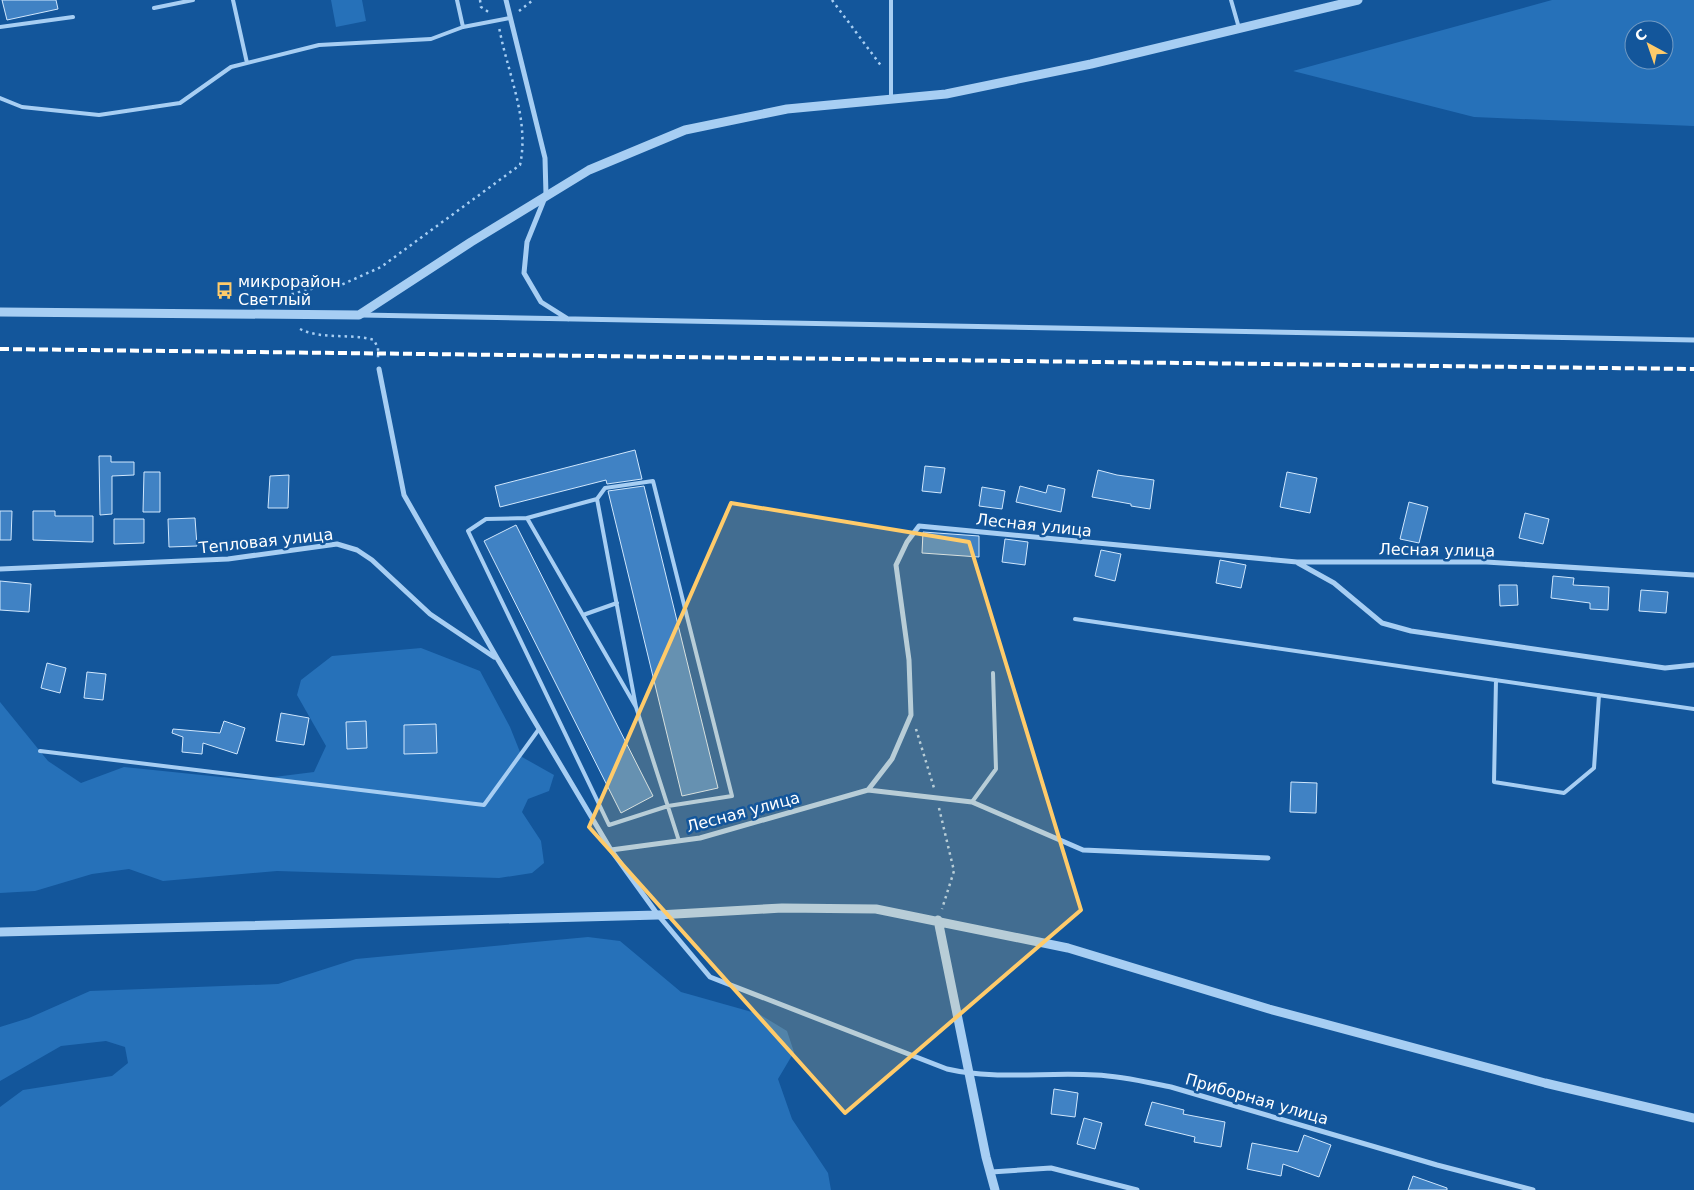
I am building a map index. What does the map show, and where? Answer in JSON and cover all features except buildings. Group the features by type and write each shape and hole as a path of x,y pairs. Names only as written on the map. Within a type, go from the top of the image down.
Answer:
{"street":[{"path":"506,0 545,158 546,195 526,242 524,273 541,302 568,319"},
{"path":"359,314 546,195 589,170 685,130 787,109 946,94 1091,64 1358,0"},
{"path":"0,312 359,314 1694,340"},
{"name":"Приборная улица","path":"379,369 404,495 497,658 611,850 658,914 710,977 947,1068 968,1074 1096,1075 1131,1078 1171,1087 1437,1165 1533,1190"},
{"name":"Лесная улица","path":"611,850 700,838 868,790 892,759 911,715 909,660 896,565 907,542 919,526 1297,562 1486,562 1694,575"},
{"name":"Тепловая улица","path":"0,569 228,559 337,544 357,550 372,560 430,614 497,658"},
{"path":"1297,562 1334,583 1382,623 1392,626 1456,638 1666,668 1694,665"},
{"path":"868,790 972,802 1083,850 1268,858"},
{"path":"0,932 658,914 782,908 876,909 938,920 1068,948 1278,1012 1545,1083 1694,1118"},
{"path":"938,920 968,1074 995,1190"},
{"path":"991,1172 1051,1168 1138,1190"}],"lane":[{"path":"154,8 193,0"},
{"path":"233,0 247,63"},
{"path":"457,0 463,27"},
{"path":"891,0 891,99"},
{"path":"1231,0 1239,28"},
{"path":"0,26 73,17"},
{"path":"0,98 22,108 100,115 180,103 231,68 247,63 318,45 431,39 463,27 510,18"},
{"path":"653,481 732,796 668,806 608,825 468,531 486,519 526,518 597,499 605,488 653,481"},
{"path":"597,499 636,707 679,841"},
{"path":"526,518 636,707"},
{"path":"583,615 617,603"},
{"path":"1075,619 1694,709"},
{"path":"972,802 996,769 993,673"},
{"path":"1496,680 1494,782 1556,792 1564,793 1594,768 1600,695"},
{"path":"40,751 484,805 539,729"}],"path":[{"path":"257,303 319,287 341,285 381,267 520,165 523,148 516,93 504,56 498,20 481,6 480,0"},
{"path":"510,18 533,0"},
{"path":"832,0 885,72"},
{"path":"300,329 323,336 350,335 374,340 378,348 379,369"},
{"path":"911,715 936,798 954,871 938,920"}],"highlighted area":[{"path":"731,503 969,542 1081,910 845,1113 589,827"}],"shaded area":[{"path":"331,0 362,0 366,21 336,27"},
{"path":"1552,0 1694,0 1694,126 1474,117 1293,71"},
{"path":"421,648 480,671 510,727 522,757 554,775 549,791 528,799 522,812 541,841 544,863 532,873 499,878 277,871 163,881 129,869 92,874 35,891 0,893 0,702 48,761 81,783 124,767 250,780 314,772 326,746 297,695 301,680 332,656"},
{"path":"588,937 620,941 681,992 759,1014 787,1031 794,1052 778,1079 792,1119 828,1173 831,1190 0,1190 0,1107 23,1090 112,1076 128,1063 125,1047 106,1041 61,1046 0,1081 0,1027 29,1018 90,991 278,984 356,959"}],"railway":[{"path":"0,349 1694,369"}],"place":[{"name":"микрорайон Светлый","path":"224,290"}]}
